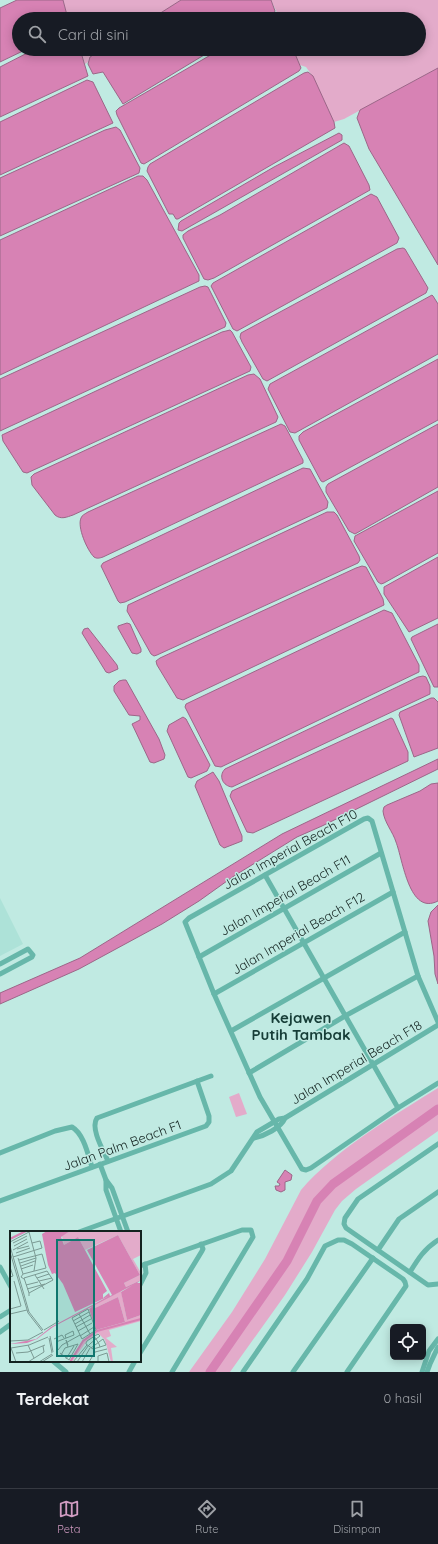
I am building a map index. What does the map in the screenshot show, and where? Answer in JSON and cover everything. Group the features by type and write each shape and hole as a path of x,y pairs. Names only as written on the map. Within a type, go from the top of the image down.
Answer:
{"street":[{"name":"Jalan Imperial Beach F10","path":"199,956 186,926 185,922 189,918 366,818 372,821 418,976 438,1022"},
{"name":"Jalan Imperial Beach F11","path":"199,956 381,853"},
{"path":"265,875 398,1108"},
{"name":"Jalan Imperial Beach F12","path":"214,994 392,892"},
{"path":"231,1032 405,932"},
{"path":"0,964 28,949 33,955 32,957 0,974"},
{"path":"199,956 214,994 260,1097 302,1169 306,1170 311,1168 398,1108 438,1083"},
{"path":"249,1073 345,1016 418,976"},
{"name":"Jalan Imperial Beach F18","path":"285,1118 438,1025"},
{"path":"108,1161 94,1128 95,1122 98,1118 211,1076"},
{"name":"Jalan Palm Beach F1","path":"0,1201 206,1126 210,1119 197,1081"},
{"path":"82,1231 211,1184 222,1178 236,1164 254,1138 256,1132 274,1121 285,1118 283,1124 260,1137 254,1138"},
{"path":"0,1153 55,1131 72,1127 81,1136 92,1167"},
{"path":"438,1144 358,1199 345,1218 344,1224 346,1228 428,1284 438,1284"},
{"path":"100,1164 106,1180 112,1188 128,1231"},
{"path":"106,1180 106,1190 121,1231"},
{"path":"378,1250 399,1220 438,1192"},
{"path":"141,1282 146,1273 142,1265 242,1230 251,1230 253,1233 253,1237 172,1372"},
{"path":"243,1372 307,1279 324,1246 338,1240 344,1240 352,1244 373,1258 403,1279 406,1286 347,1372"},
{"path":"410,1272 420,1256 427,1248 438,1240"},
{"path":"141,1351 202,1251 203,1249 201,1244"},
{"path":"293,1372 373,1258"},
{"path":"0,1267 10,1285"},
{"path":"0,1317 10,1311"},
{"path":"0,1332 10,1325"},
{"path":"422,1372 429,1351 438,1339"},
{"path":"427,1372 438,1347"},
{"path":"54,1362 66,1372"},
{"path":"87,1372 92,1362"},
{"path":"129,1372 134,1362"}],"shaded area":[{"path":"17,0 63,0 66,12 12,12 12,56 0,62 0,8"},
{"path":"63,0 181,0 162,12 66,12"},
{"path":"181,0 271,0 275,11 274,12 162,12"},
{"path":"271,0 438,0 438,68 344,119 334,122 311,74 306,67 300,65 296,56 426,56 426,12 277,12"},
{"path":"21,56 82,56 88,76 0,117 0,67"},
{"path":"82,56 92,56 88,62 85,64"},
{"path":"202,56 123,104 103,72 93,74 88,64 90,57"},
{"path":"209,56 296,56 301,68 299,71 144,164 141,163 117,115 116,111"},
{"path":"438,68 438,265 369,149 357,118 360,110"},
{"path":"308,72 313,76 334,122 335,128 178,219 176,219 173,214 169,214 147,171 150,164"},
{"path":"87,80 93,82 113,123 0,175 0,122"},
{"path":"116,127 120,130 140,168 139,173 0,236 0,178 105,130"},
{"path":"339,133 342,135 342,140 182,231 178,230 179,223 181,221 274,167"},
{"path":"344,143 349,146 369,185 370,190 214,278 208,280 204,279 183,238 183,235"},
{"path":"138,176 143,176 147,180 199,275 199,281 0,375 0,240"},
{"path":"371,194 377,197 399,238 397,243 237,331 233,329 211,286 213,283"},
{"path":"403,248 428,288 426,293 267,381 263,379 242,342 240,337 241,333 397,249"},
{"path":"205,286 208,287 226,323 225,327 0,431 0,379"},
{"path":"432,295 438,304 438,354 295,433 290,432 268,389 270,384"},
{"path":"230,330 251,367 250,371 27,473 23,472 3,441 2,435 222,332"},
{"path":"438,359 438,420 323,482 321,481 299,440 299,436 303,432"},
{"path":"254,374 260,379 278,417 276,422 66,517 62,518 55,515 32,485 31,477 34,474 248,375"},
{"path":"281,424 285,426 303,460 303,463 103,557 96,558 91,554 83,538 80,527 82,516"},
{"path":"438,424 438,487 355,534 349,531 326,492 326,487 328,484"},
{"path":"303,468 310,469 328,502 327,508 125,602 120,603 118,601 101,566 103,563"},
{"path":"438,491 438,553 381,584 378,582 354,541 355,536"},
{"path":"327,512 334,512 337,515 359,556 360,560 358,563 157,655 154,656 151,654 127,611 128,605"},
{"path":"438,557 438,618 409,632 384,594 384,587"},
{"path":"362,566 366,567 383,599 384,605 183,700 177,698 157,665 156,661 160,658"},
{"path":"384,610 392,613 419,665 419,672 221,767 215,766 185,707 186,704"},
{"path":"127,623 130,624 141,649 141,652 137,654 132,653 118,628 118,626"},
{"path":"438,624 438,687 434,687 411,639 412,637"},
{"path":"88,628 117,665 118,669 109,673 106,672 82,633 84,629"},
{"path":"418,677 426,677 430,686 430,694 232,787 226,785 222,780 222,775 225,769"},
{"path":"126,680 159,739 165,755 164,759 154,763 150,762 132,724 140,720 140,716 129,715 114,691 114,686 119,681"},
{"path":"434,698 438,702 438,748 414,757 399,715 400,712"},
{"path":"183,717 186,719 210,765 207,771 191,778 188,777 167,731 169,725"},
{"path":"391,718 393,719 408,752 408,761 253,833 247,832 230,796 232,791"},
{"path":"438,759 438,769 297,837 234,876 199,901 162,924 79,969 0,1004 0,993 80,958 282,834"},
{"path":"213,772 219,781 242,836 242,841 224,848 220,845 195,786 197,781"},
{"path":"438,783 438,901 428,904 420,901 414,894 409,884 396,842 385,819 383,811 384,807 387,805 420,791 431,784"},
{"path":"0,898 23,944 0,956"},
{"path":"438,905 438,984 435,974 434,956 428,921 431,912"},
{"path":"438,1088 438,1131 356,1189 342,1201 335,1210 312,1252 285,1295 230,1372 189,1372 232,1312 265,1259 301,1190 330,1161 365,1134"},
{"path":"239,1093 247,1114 236,1117 229,1097"},
{"path":"285,1170 292,1175 291,1180 285,1182 285,1190 281,1192 276,1190 275,1186 279,1186 280,1184 277,1182"}],"waterway":[{"path":"210,1372 287,1261 317,1201 333,1184 438,1109"}],"district":[{"name":"Kejawen Putih Tambak","path":"301,1026"}]}
